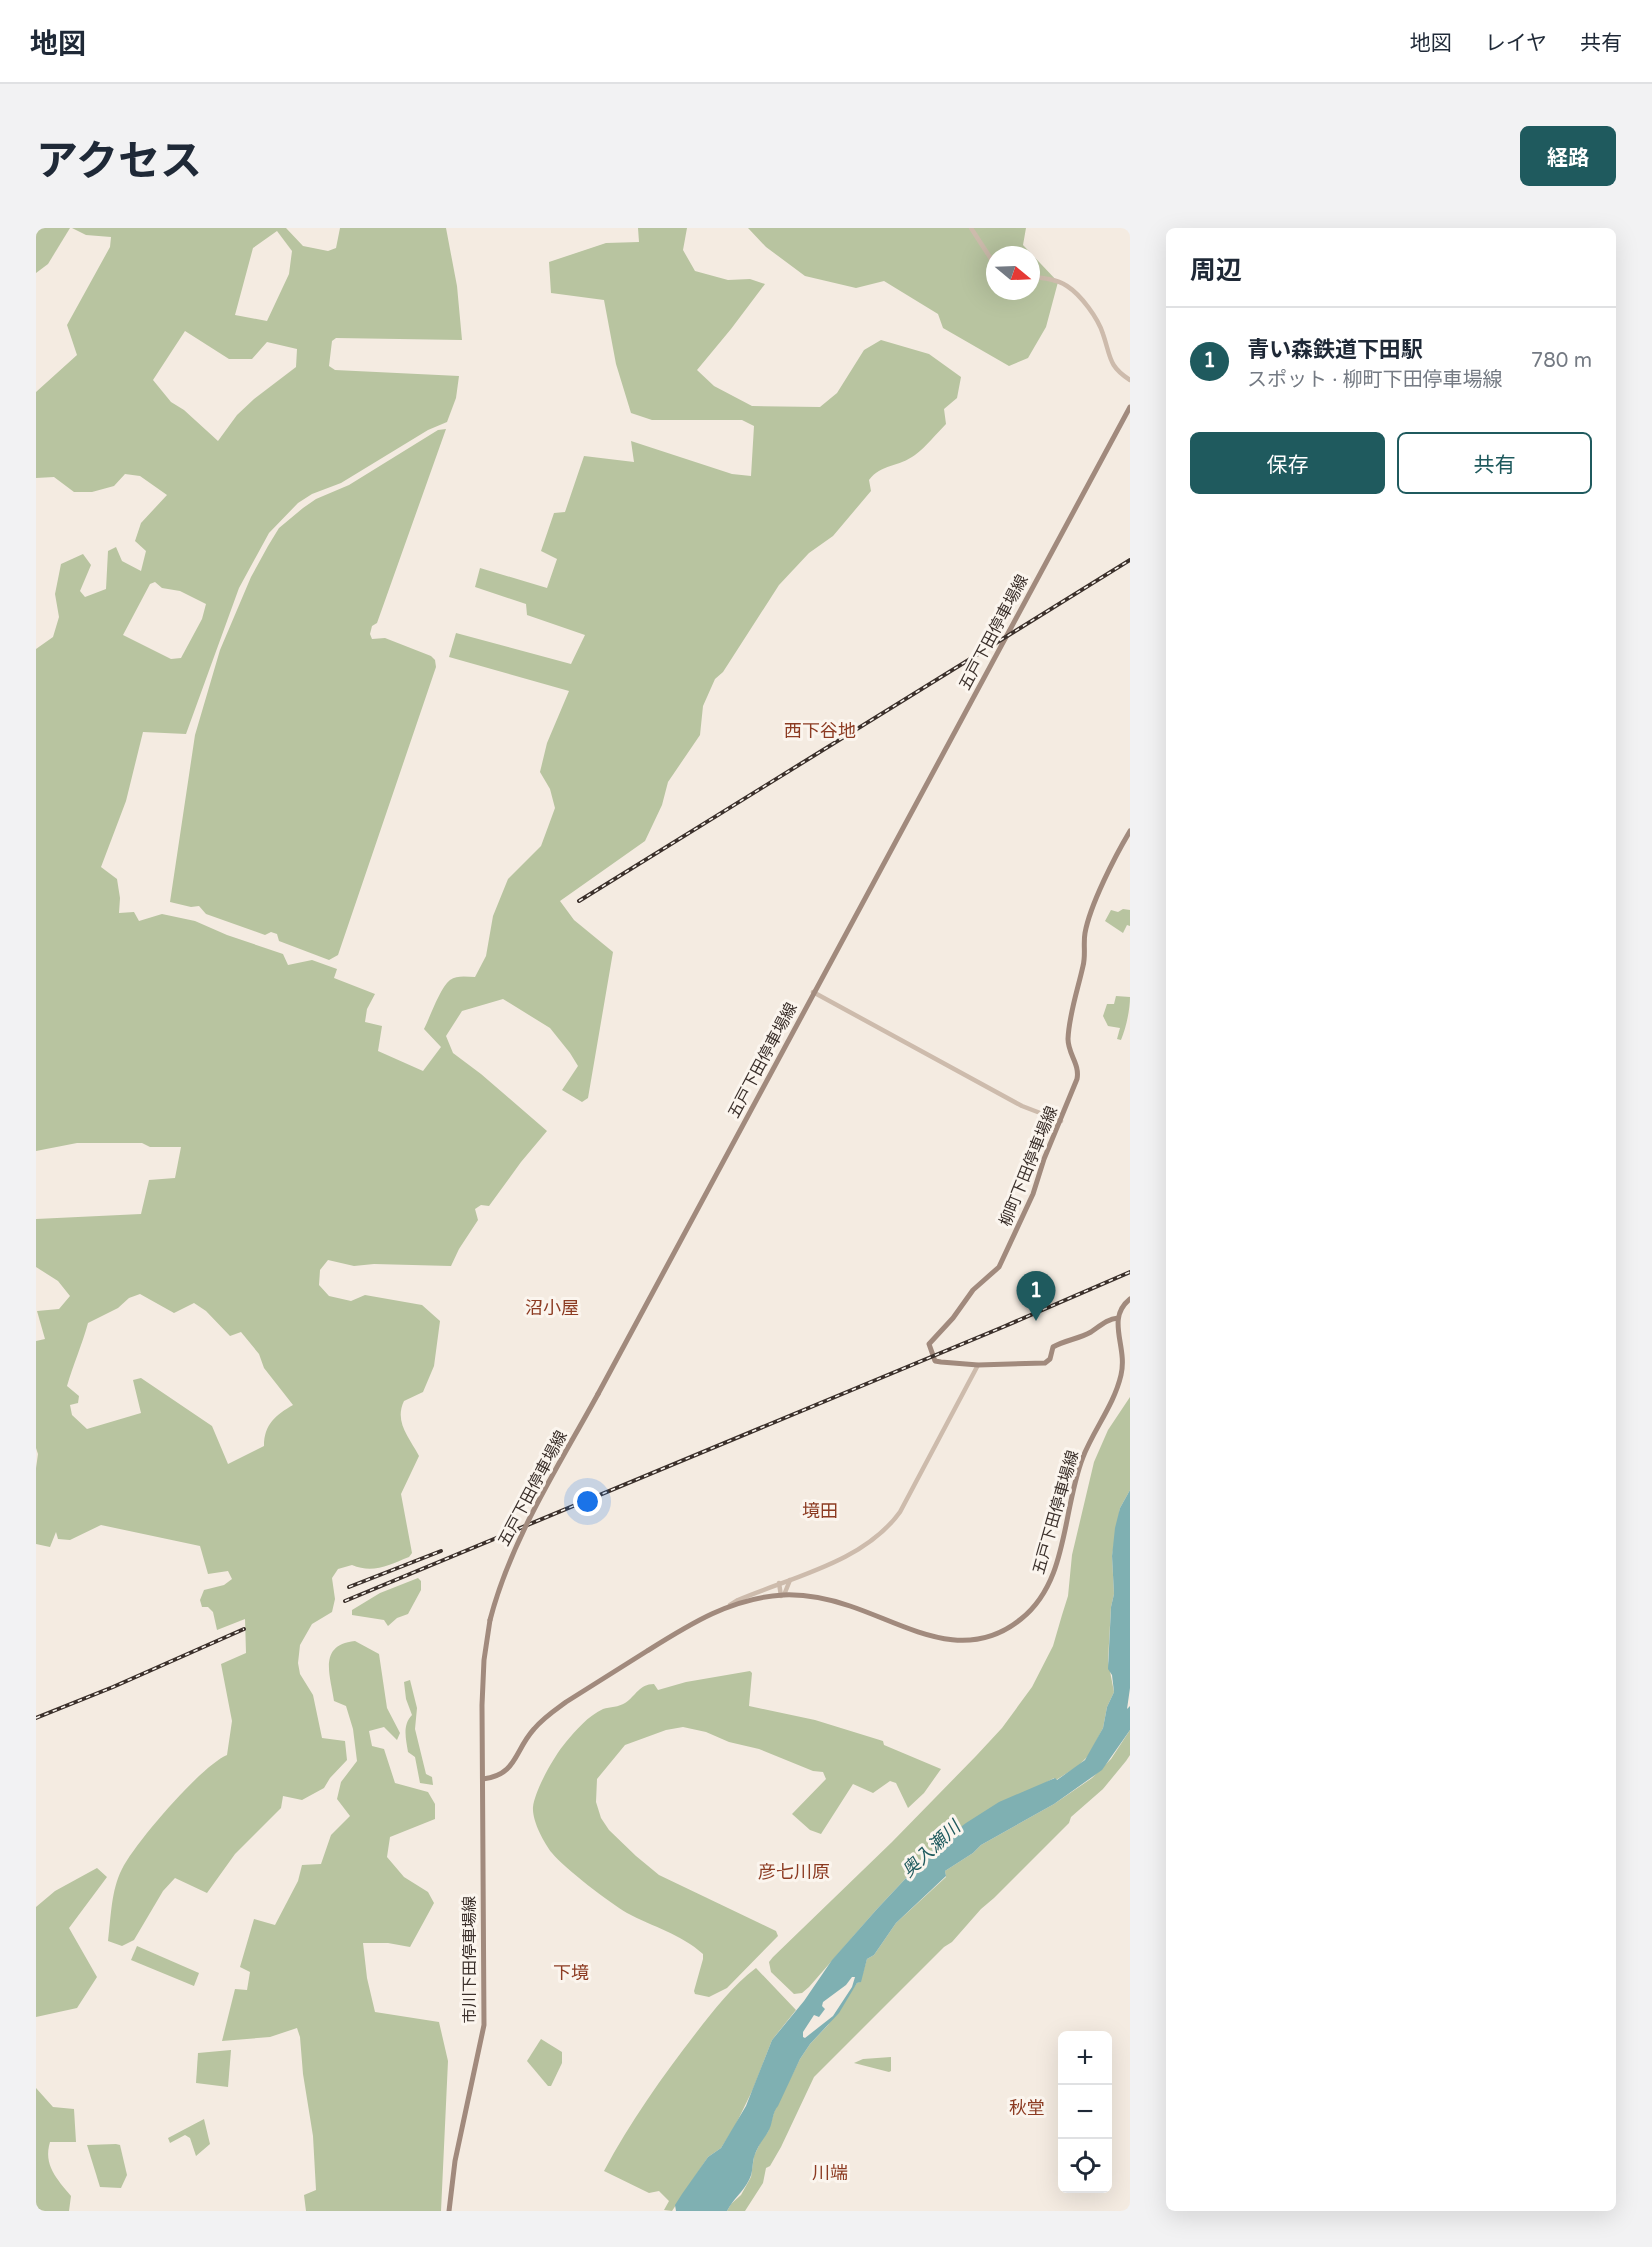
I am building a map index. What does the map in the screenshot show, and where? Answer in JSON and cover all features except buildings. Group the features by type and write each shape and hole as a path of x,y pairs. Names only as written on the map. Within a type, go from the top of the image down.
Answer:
{"main road":[{"name":"五戸下田停車場線","path":"1118,1318 1122,1348 1121,1377 1080,1465 1052,1577 1042,1597 1020,1620 1006,1629 982,1638 944,1639 912,1631 851,1606 831,1601 783,1595 730,1605 693,1622 558,1707 533,1729 510,1767 497,1777 483,1779 484,1660 490,1620 510,1556 1130,407"},
{"name":"柳町下田停車場線","path":"1118,1318 1109,1320 1085,1335 1053,1347 1050,1359 1046,1363 978,1365 936,1361 929,1344 974,1290 999,1267 1033,1194 1044,1159 1061,1121 1078,1073 1068,1039 1084,962 1085,933 1116,854 1130,831"},
{"path":"1118,1318 1121,1308 1130,1299"},
{"name":"市川下田停車場線","path":"449,2211 455,2161 484,2025 483,1779"}],"street":[{"path":"971,228 986,251"},
{"path":"1040,279 1059,282 1076,295 1103,332 1110,363 1117,372 1130,380"},
{"path":"813,992 1022,1106 1061,1121"},
{"path":"730,1605 855,1552 884,1533 900,1512 978,1365"},
{"path":"783,1595 789,1580"},
{"path":"779,1583 783,1595"}],"green space":[{"path":"36,228 70,228 48,264 36,273"},
{"path":"72,228 286,228 303,246 328,251 336,248 340,228 446,228 457,286 462,340 336,338 332,341 329,366 335,370 459,376 456,398 447,422 428,430 341,483 312,494 298,503 269,533 239,588 186,734 143,732 126,801 101,867 117,879 120,898 119,913 134,912 139,921 162,914 195,921 227,935 283,954 288,965 312,960 337,969 334,978 375,994 367,1009 365,1022 382,1026 378,1051 423,1071 441,1047 424,1029 439,996 446,984 453,978 475,977 486,956 493,916 508,879 541,846 555,808 550,789 540,772 547,743 569,691 449,657 456,633 571,664 585,635 527,615 526,604 475,587 480,568 547,588 557,559 541,551 554,513 565,512 584,456 634,462 631,441 732,474 751,476 754,426 742,420 652,420 631,413 616,364 604,300 551,293 549,262 606,243 639,242 638,228 687,228 683,250 695,271 728,280 750,279 765,284 697,370 714,386 752,406 820,407 837,393 864,350 881,340 929,354 961,377 957,398 944,409 946,424 915,455 874,475 869,480 871,491 833,536 809,553 779,585 723,672 715,679 703,706 700,735 668,782 662,805 645,841 560,901 574,920 613,952 588,1098 582,1102 562,1090 578,1066 550,1028 503,999 462,1011 446,1036 453,1053 547,1131 489,1206 481,1205 475,1209 478,1220 451,1266 374,1264 354,1266 328,1260 320,1270 319,1285 329,1296 351,1301 365,1295 422,1305 440,1321 434,1366 423,1392 404,1401 401,1409 404,1429 419,1456 401,1494 412,1553 409,1557 395,1563 374,1569 352,1565 338,1569 332,1578 335,1599 332,1612 312,1624 300,1645 298,1663 300,1674 313,1695 322,1738 345,1741 347,1760 324,1788 302,1800 283,1796 281,1808 235,1854 207,1893 175,1878 163,1891 134,1940 122,1946 108,1941 118,1877 129,1857 170,1806 201,1774 227,1755 232,1721 221,1664 246,1653 245,1619 217,1630 213,1612 208,1607 202,1607 200,1600 204,1590 224,1585 232,1579 228,1571 208,1574 200,1546 101,1525 70,1540 58,1539 56,1532 50,1547 36,1544 38,1454 36,1448 36,1341 45,1339 37,1311 59,1309 70,1296 58,1281 36,1267 36,1219 141,1214 149,1180 175,1178 181,1147 150,1147 142,1143 77,1143 36,1151 36,649 53,637 59,617 55,594 61,564 83,554 91,565 80,591 85,597 106,589 108,551 116,547 122,561 141,571 146,551 135,541 141,523 167,495 140,476 125,474 114,486 92,492 74,492 54,477 36,478 36,392 77,355 67,325 110,247 111,237 86,235","holes":["277,231 292,251 289,274 267,321 235,315 253,248","185,331 229,359 252,359 267,342 297,349 296,367 237,415 218,441 184,410 171,402 153,380","155,582 162,588 180,591 206,604 202,619 181,658 171,659 123,635 150,584","140,1294 174,1313 194,1303 206,1311 230,1336 241,1332 259,1354 264,1368 293,1405 272,1421 266,1432 264,1446 228,1464 212,1426 141,1378 133,1380 141,1413 87,1429 72,1415 70,1405 78,1403 79,1396 67,1386 88,1323 118,1308 129,1298"]},
{"path":"748,228 1026,228 1024,246 986,246 986,300 1040,300 1040,263 1058,282 1046,327 1028,358 1009,366 943,328 938,314 884,281 856,288 805,276 766,247"},
{"path":"446,429 377,623 372,626 370,634 372,639 385,638 431,656 435,660 436,667 338,955 329,960 279,941 277,934 271,932 265,935 206,914 199,906 191,907 170,902 195,735 220,650 251,577 268,546 279,528 316,499 349,485 438,430"},
{"path":"1123,909 1130,910 1130,926 1127,925 1123,933 1105,921 1111,910 1118,912"},
{"path":"1116,996 1130,997 1125,1030 1121,1040 1117,1039 1120,1028 1108,1026 1103,1016 1107,1004 1114,1004"},
{"path":"1130,1397 1130,1490 1120,1508 1112,1556 1114,1594 1111,1607 1108,1661 1114,1692 1107,1707 1103,1728 1089,1755 1078,1766 1056,1780 1054,1778 937,1845 809,1987 802,1993 794,1994 771,1972 769,1962 976,1756 1002,1728 1032,1687 1053,1646 1068,1596 1072,1555 1094,1462 1108,1430"},
{"path":"418,1578 421,1581 421,1590 408,1614 397,1618 388,1626 384,1620 352,1615 352,1610 380,1593"},
{"path":"355,1641 379,1654 387,1708 400,1733 397,1740 384,1727 369,1731 372,1746 384,1749 395,1783 428,1792 435,1804 435,1819 390,1837 387,1857 404,1877 428,1892 434,1903 410,1947 388,1943 363,1943 367,1978 375,2012 439,2022 448,2061 441,2211 306,2211 304,2195 316,2190 313,2136 297,2028 270,2037 222,2041 235,1989 247,1990 250,1972 240,1967 254,1919 275,1925 298,1881 302,1865 321,1864 331,1835 350,1816 337,1799 341,1782 357,1761 353,1729 346,1706 334,1701 329,1662 336,1648"},
{"path":"750,1671 752,1673 749,1706 815,1720 883,1741 884,1745 941,1769 924,1793 908,1808 896,1783 890,1781 873,1793 853,1784 821,1834 810,1830 792,1814 826,1779 823,1772 813,1771 759,1749 683,1727 666,1730 625,1745 597,1779 596,1802 601,1818 609,1830 659,1875 776,1931 778,1936 727,1988 709,1997 695,1994 694,1991 703,1954 676,1936 627,1913 567,1868 552,1853 542,1838 534,1819 533,1807 541,1783 556,1756 578,1728 598,1712 623,1704 645,1686 654,1684 658,1690 686,1682"},
{"path":"410,1680 417,1708 415,1729 426,1774 432,1777 433,1785 420,1783 415,1757 408,1752 406,1728 412,1715 406,1699 404,1682"},
{"path":"1130,1730 1130,1755 1103,1789 1071,1817 1069,1823 981,1909 952,1942 944,1947 814,2077 781,2147 770,2166 766,2168 763,2183 745,2211 727,2211 741,2195 751,2177 754,2156 768,2132 775,2109 800,2059 860,1982 867,1959 874,1955 896,1923 946,1877 945,1871 973,1853 981,1845 1054,1804 1092,1778 1111,1759"},
{"path":"97,1868 107,1877 69,1928 97,1977 77,2008 36,2017 36,1907 55,1891"},
{"path":"137,1946 199,1973 194,1986 131,1960"},
{"path":"756,1968 796,2010 772,2040 753,2089 735,2126 721,2148 708,2157 672,2211 664,2210 669,2201 659,2191 649,2193 604,2171 636,2117 683,2050 739,1982"},
{"path":"541,2039 562,2052 562,2063 551,2086 548,2086 527,2061"},
{"path":"231,2050 228,2087 196,2083 198,2053"},
{"path":"891,2057 891,2071 889,2072 854,2063 863,2059"},
{"path":"36,2088 53,2107 74,2109 76,2142 50,2142 48,2150 48,2158 53,2171 71,2196 69,2211 36,2211"},
{"path":"204,2119 210,2144 196,2156 190,2138 185,2135 170,2143 168,2138"},
{"path":"87,2145 120,2145 127,2175 121,2188 100,2187"}],"water":[{"path":"1130,1490 1130,1688 1127,1709 1130,1706 1130,1730 1102,1770 1054,1804 981,1845 973,1853 945,1871 946,1876 896,1923 874,1955 867,1959 861,1982 857,1983 839,2013 810,2044 800,2059 775,2111 770,2129 755,2153 749,2180 727,2211 676,2211 675,2205 682,2194 708,2157 721,2148 746,2106 772,2040 804,2001 832,1960 877,1909 937,1845 966,1823 999,1802 1055,1778 1057,1780 1085,1760 1103,1728 1107,1707 1114,1692 1112,1675 1108,1669 1111,1607 1114,1594 1112,1556 1120,1508","holes":["852,1977 855,1977 852,1987 833,2016 805,2038 803,2037 803,2032 814,2015 819,2017 825,2009 822,2006 823,2002 846,1985"]}],"railway":[{"path":"579,901 1130,560"},
{"path":"345,1601 1130,1272"},
{"path":"349,1587 441,1551"},
{"path":"36,1718 244,1629"}],"place":[{"name":"青い森鉄道下田駅","path":"1036,1321"}],"district":[{"name":"西下谷地","path":"820,731"},
{"name":"沼小屋","path":"552,1308"},
{"name":"境田","path":"820,1511"},
{"name":"彦七川原","path":"794,1872"},
{"name":"下境","path":"571,1973"},
{"name":"秋堂","path":"1027,2108"},
{"name":"川端","path":"830,2173"}],"water label":[{"name":"奥入瀬川","path":"931,1849"}]}
